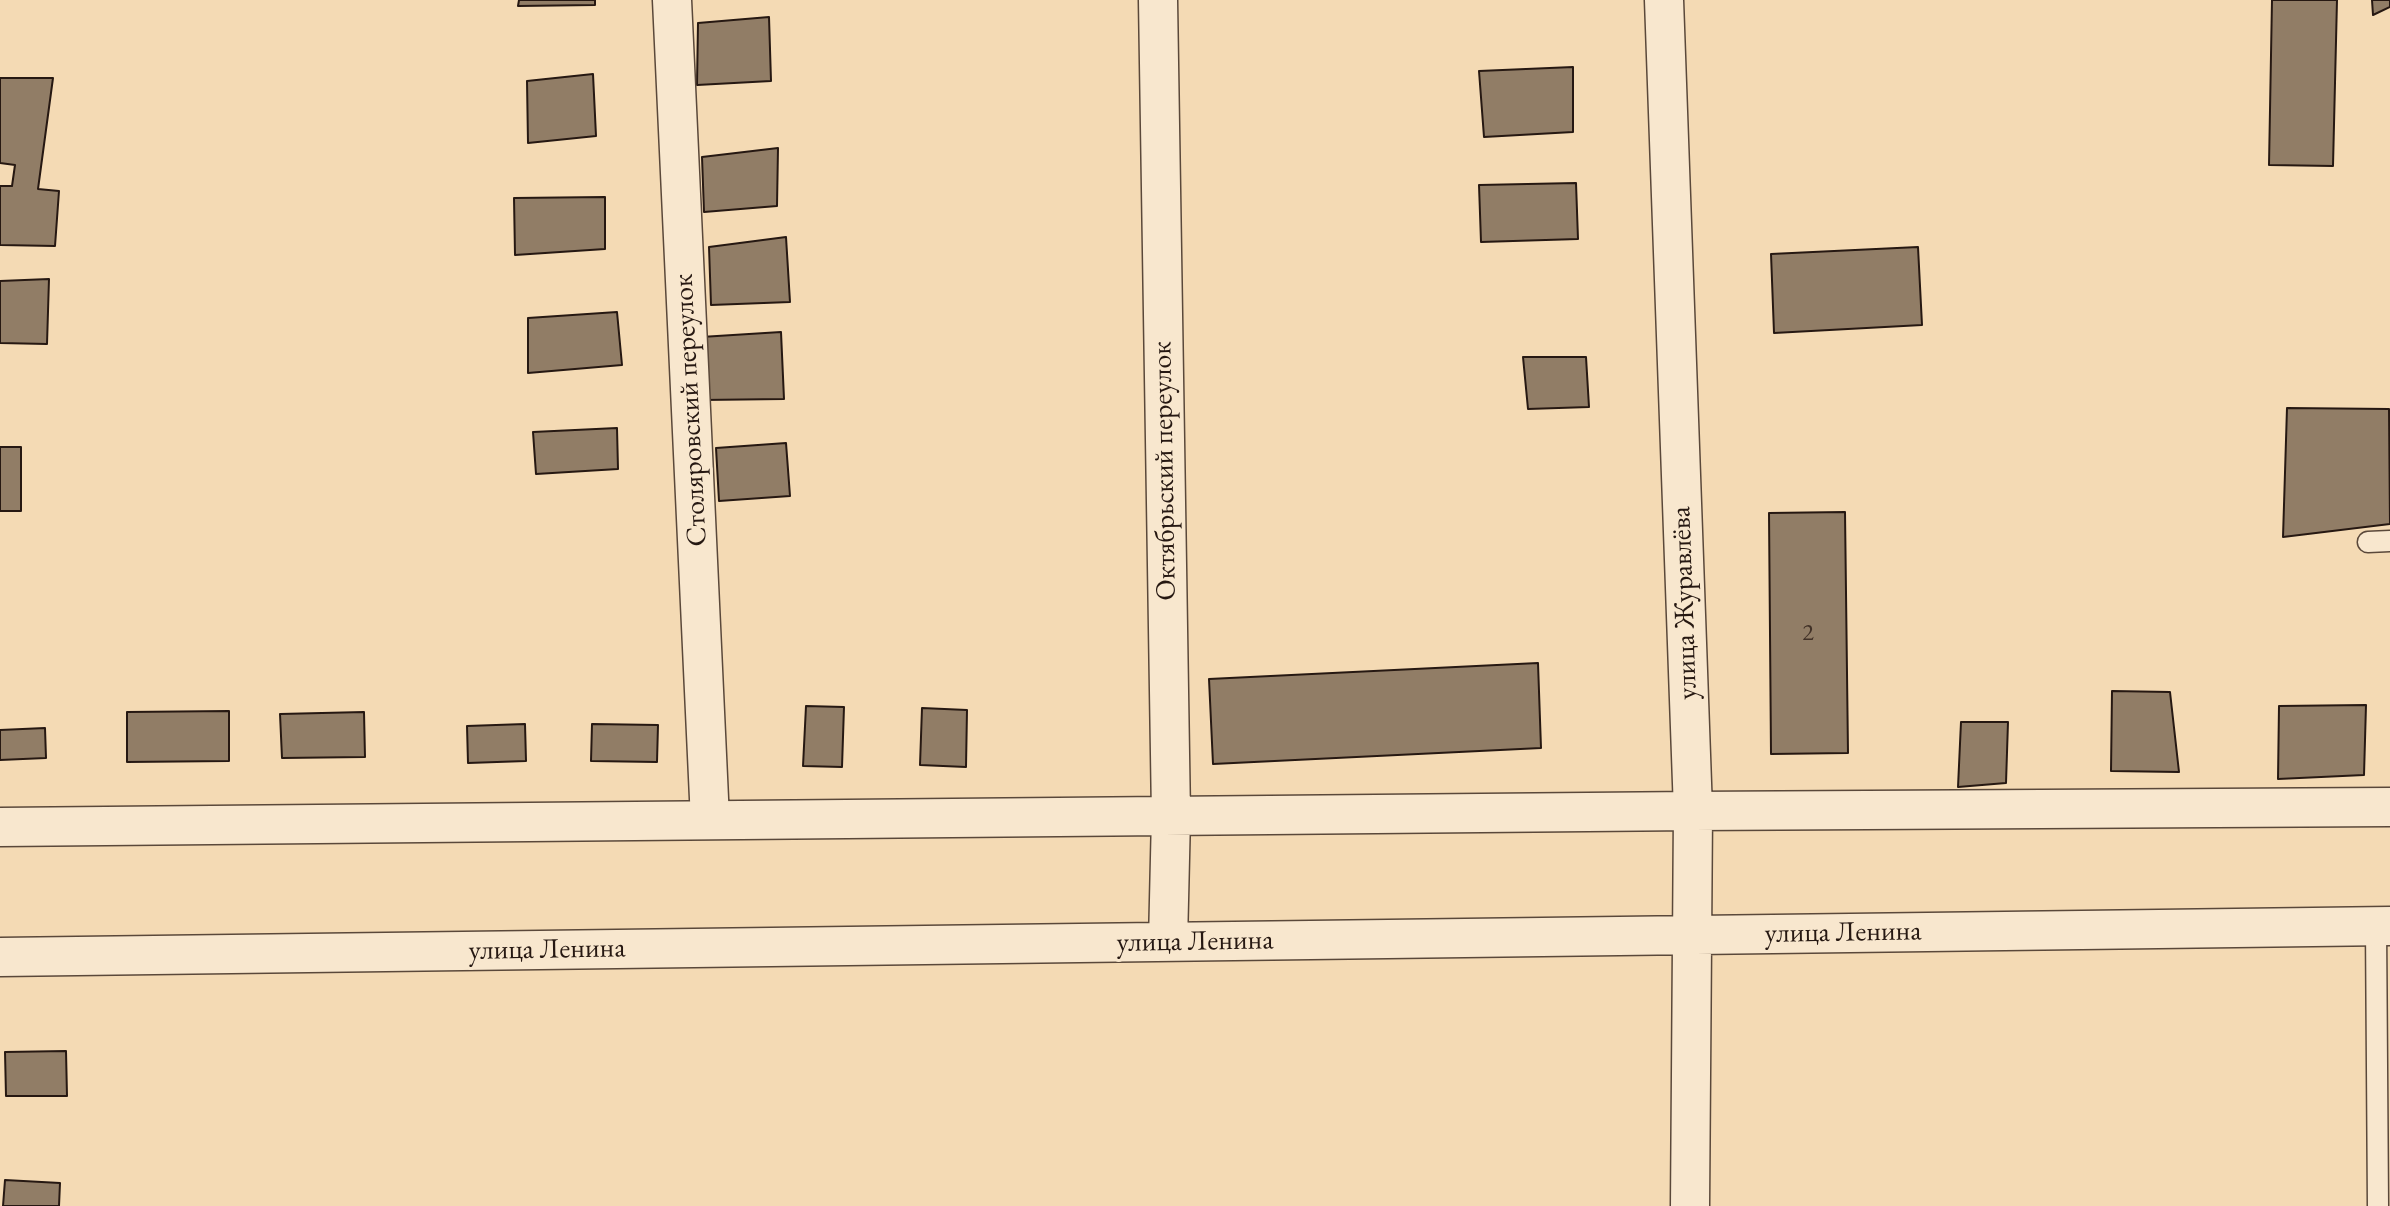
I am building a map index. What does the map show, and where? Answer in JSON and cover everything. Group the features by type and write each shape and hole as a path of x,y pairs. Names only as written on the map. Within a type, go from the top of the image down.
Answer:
{"street":[{"name":"Столяровский переулок","path":"672,0 710,820"},
{"name":"Октябрьский переулок","path":"1158,0 1171,816 1168,942"},
{"name":"улица Журавлёва","path":"1664,0 1693,811 1690,1206"},
{"path":"0,827 2390,807"},
{"name":"улица Ленина","path":"0,957 2383,926"}],"lane":[{"path":"2368,542 2390,541"},
{"path":"2378,1206 2383,926"}],"building":[{"path":"519,0 595,0 595,5 518,6"},
{"path":"2272,0 2337,0 2333,166 2269,165"},
{"path":"2372,0 2390,0 2390,7 2373,15"},
{"path":"769,17 771,81 697,85 698,23"},
{"path":"1573,67 1573,132 1484,137 1479,71"},
{"path":"593,74 596,136 528,143 527,81"},
{"path":"0,78 53,78 38,189 59,191 55,246 0,245 0,186 12,186 15,165 0,163"},
{"path":"778,148 777,206 704,212 702,157"},
{"path":"1576,183 1578,239 1481,242 1479,185"},
{"path":"605,197 605,249 515,255 514,198"},
{"path":"786,237 790,302 711,305 709,247"},
{"path":"1918,247 1922,325 1774,333 1771,254"},
{"path":"49,279 47,344 0,343 0,281"},
{"path":"617,312 622,365 528,373 528,318"},
{"path":"781,332 784,399 702,400 701,337"},
{"path":"1523,357 1586,357 1589,407 1528,409"},
{"path":"2287,408 2389,409 2390,524 2283,537"},
{"path":"617,428 618,469 536,474 533,432"},
{"path":"786,443 790,496 719,501 716,448"},
{"path":"0,447 21,447 21,511 0,511"},
{"path":"1845,512 1848,753 1771,754 1769,513"},
{"path":"1538,663 1541,748 1213,764 1209,679"},
{"path":"2112,691 2170,692 2179,772 2111,771"},
{"path":"2366,705 2364,775 2278,779 2279,706"},
{"path":"806,706 844,707 842,767 803,766"},
{"path":"922,708 967,710 966,767 920,765"},
{"path":"229,711 229,761 127,762 127,712"},
{"path":"364,712 365,757 282,758 280,714"},
{"path":"1961,722 2008,722 2006,783 1958,787"},
{"path":"525,724 526,761 468,763 467,726"},
{"path":"592,724 658,725 657,762 591,761"},
{"path":"45,728 46,758 0,760 0,730"},
{"path":"66,1051 67,1096 6,1096 5,1052"},
{"path":"5,1180 60,1183 59,1206 3,1206"}]}
